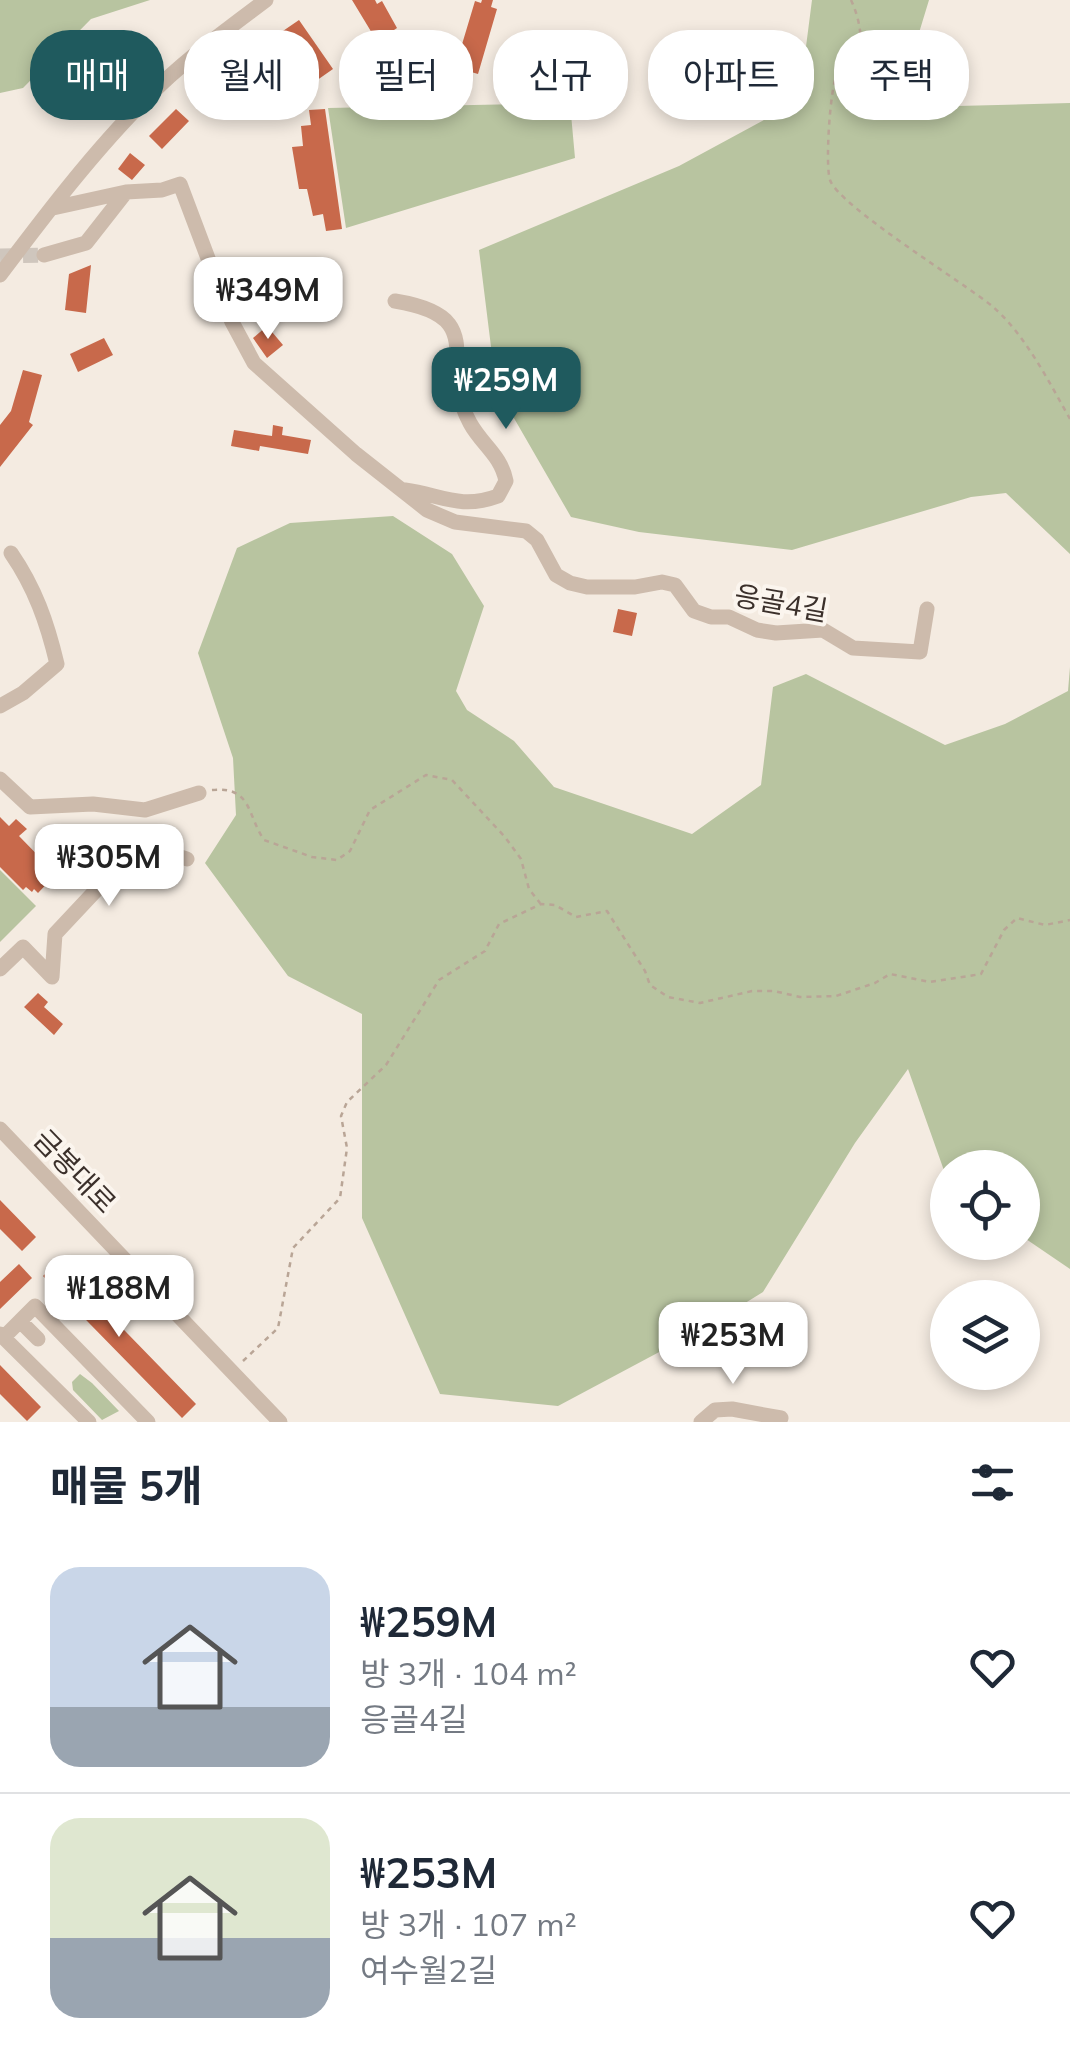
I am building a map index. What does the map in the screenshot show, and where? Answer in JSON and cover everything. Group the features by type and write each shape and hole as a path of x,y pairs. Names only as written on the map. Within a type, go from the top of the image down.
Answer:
{"street":[{"path":"0,274 148,96 266,0"},
{"name":"응골4길","path":"52,208 180,184 232,322 254,362 356,454 427,510 455,522 526,531 537,540 556,576 570,584 635,586 662,582 675,585 694,612 730,617 757,630 776,633 823,630 854,648 920,652 927,609"},
{"path":"44,254 86,243 126,192"},
{"name":"응골4길","path":"395,300 430,307 448,323 458,340 456,384 470,422 502,462 506,481 498,496 462,504 401,489"},
{"path":"0,706 23,693 57,664 32,584 12,553"},
{"path":"0,778 30,807 93,804 145,810 199,794"},
{"path":"0,969 22,947 52,976 56,934 100,886 118,874 155,869 175,855 187,858"},
{"name":"금봉대로","path":"0,1129 280,1422"},
{"path":"89,1422 2,1335 35,1306 148,1422"},
{"path":"20,1321 38,1339"},
{"path":"701,1422 715,1410 732,1409 781,1418"}],"path":[{"path":"851,0 861,41 857,52 836,74 827,157 830,181 872,220 992,306 1028,352 1070,419"},
{"path":"199,794 230,789 250,806 253,822 264,840 312,857 337,860 350,850 370,810 426,775 452,780 518,854 528,889 541,904"},
{"path":"232,1371 278,1328 293,1248 340,1198 347,1148 341,1116 348,1102 386,1064 439,980 485,951 499,924 541,904 556,905 576,917 607,911 646,971 650,985 668,998 700,1003 752,992 836,996 875,984 890,974 930,982 980,974 1004,930 1017,918 1045,925 1070,920"}],"green space":[{"path":"0,0 150,0 91,19 80,30 30,30 30,81 23,88 0,93"},
{"path":"812,0 929,0 920,30 834,30 834,120 969,120 969,106 1070,103 1070,554 1006,493 971,497 792,550 639,532 571,517 496,387 479,250 679,166 764,120 814,120 814,30 808,30"},
{"path":"473,105 493,105 493,120 572,120 575,158 346,228 328,108 339,108 339,120 473,120"},
{"path":"393,516 452,554 484,606 456,691 467,710 514,741 554,787 692,834 761,785 773,687 806,674 945,745 1005,724 1068,691 1070,667 1070,1269 1040,1249 1040,1150 937,1150 908,1069 855,1143 763,1292 558,1406 440,1394 362,1218 362,1014 288,976 205,863 236,815 233,758 198,653 237,548 290,523"},
{"path":"0,870 36,906 0,942"},
{"path":"80,1374 119,1411 102,1420 73,1390 72,1382"}],"building":[{"path":"352,0 375,0 377,4 382,1 397,28 370,30"},
{"path":"493,0 491,7 497,9 478,74 473,73 473,30 466,30 475,1"},
{"path":"299,20 306,30 284,30"},
{"path":"319,49 333,69 319,79"},
{"path":"176,109 189,121 162,149 149,136"},
{"path":"319,109 325,109 342,229 326,231 323,214 313,216 307,189 299,189 292,147 303,146 301,126 319,120"},
{"path":"130,153 145,165 132,180 118,169"},
{"path":"91,265 86,313 65,310 69,274"},
{"path":"267,326 283,345 267,358 253,338"},
{"path":"104,338 113,355 78,372 70,354"},
{"path":"23,370 42,375 29,422 33,425 0,467 0,425 11,411"},
{"path":"273,425 283,427 282,435 311,440 308,454 231,446 234,430 272,436"},
{"path":"618,609 637,613 632,636 613,632"},
{"path":"0,817 9,826 16,819 27,829 19,836 56,874 38,893 26,887 23,890 0,867"},
{"path":"38,993 48,1002 44,1007 63,1024 54,1035 24,1007"},
{"path":"0,1200 36,1237 22,1251 0,1229"},
{"path":"58,1262 196,1404 182,1418 43,1276"},
{"path":"19,1264 32,1278 0,1309 0,1282"},
{"path":"0,1365 41,1407 27,1421 0,1394"}],"tunnel":[{"path":"0,256 44,255"}]}
